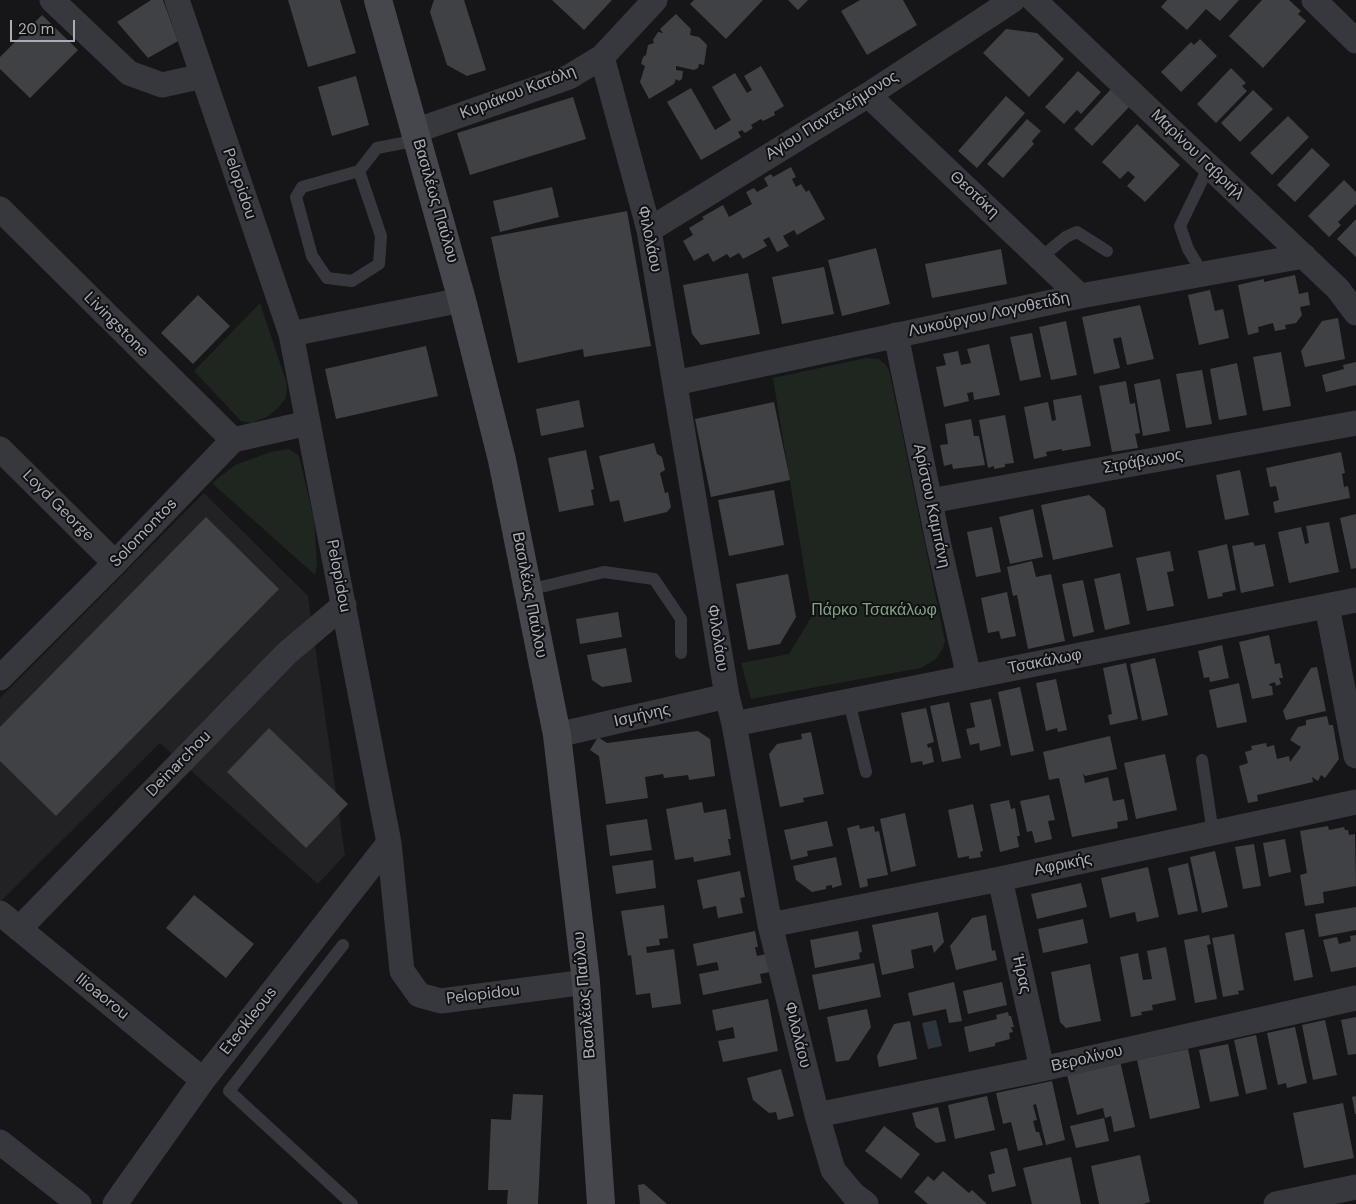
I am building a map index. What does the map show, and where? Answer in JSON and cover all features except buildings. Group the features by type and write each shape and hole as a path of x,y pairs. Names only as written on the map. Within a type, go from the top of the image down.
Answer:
{"street":[{"path":"52,0 129,73 162,85 202,76"},
{"name":"Pelopidou","path":"177,0 291,334 389,843 402,971 419,995 441,1001 586,982"},
{"name":"Βασιλέως Παύλου","path":"378,0 462,300 502,460 557,735 586,982 601,1204"},
{"name":"Κυριάκου Κατόλη","path":"417,136 569,77 602,58 654,0"},
{"name":"Αγίου Παντελεήμονος","path":"649,230 868,95 1012,0"},
{"name":"Μαρίνου Γαβριήλ","path":"1034,0 1338,289 1356,313"},
{"path":"1314,0 1356,41"},
{"name":"Φιλολάου","path":"602,58 649,230 727,696 734,724 770,925 817,1115 833,1170 853,1194 866,1204"},
{"name":"Θεοτόκη","path":"868,95 1080,296"},
{"name":"Livingstone","path":"0,209 233,440"},
{"name":"Λυκούργου Λογοθετίδη","path":"675,383 1080,296 1304,256"},
{"path":"291,334 462,300"},
{"name":"Αρίστου Καμπάνη","path":"896,335 930,501 969,676"},
{"path":"233,440 308,423"},
{"name":"Στράβωνος","path":"930,501 1356,423"},
{"name":"Solomontos","path":"0,678 116,562 233,440"},
{"name":"Loyd George","path":"0,449 116,562"},
{"name":"Τσακάλωφ","path":"734,724 1356,600"},
{"name":"Deinarchou","path":"19,929 287,653 344,605"},
{"path":"1326,606 1356,756"},
{"name":"Ισμήνης","path":"557,735 727,696"},
{"name":"Αφρικής","path":"770,925 1000,879 1356,802"},
{"name":"Eteokleous","path":"115,1204 203,1080 389,843"},
{"name":"Ήρας","path":"1000,879 1042,1069"},
{"name":"Ilioaorou","path":"0,913 203,1080"},
{"name":"Βερολίνου","path":"817,1115 1042,1069 1356,998"},
{"path":"0,1142 79,1204"},
{"path":"1276,1204 1356,1187"}],"lane":[{"path":"359,171 380,236 379,264 352,281 327,278 312,256 296,196 302,187 359,171 377,148 417,136"},
{"path":"1203,274 1188,248 1180,226 1208,166"},
{"path":"1040,258 1066,237 1077,232 1107,250"},
{"path":"528,590 604,572 654,579 681,619 681,653"},
{"path":"849,701 866,772"},
{"path":"1202,760 1212,833"},
{"path":"343,945 229,1091 352,1204"}],"shaded area":[{"path":"204,493 308,596 345,855 318,884 160,743 0,902 0,698"},
{"path":"936,1020 942,1046 928,1049 922,1023"}],"green space":[{"path":"260,303 287,384 286,398 267,417 251,423 241,421 194,371"},
{"name":"Πάρκο Τσακάλωφ","path":"866,358 879,359 889,370 945,641 943,648 936,659 921,668 751,699 741,663 789,654 812,616 773,378"},
{"path":"289,449 299,456 314,519 317,565 315,575 212,483 235,465 271,452"}]}
